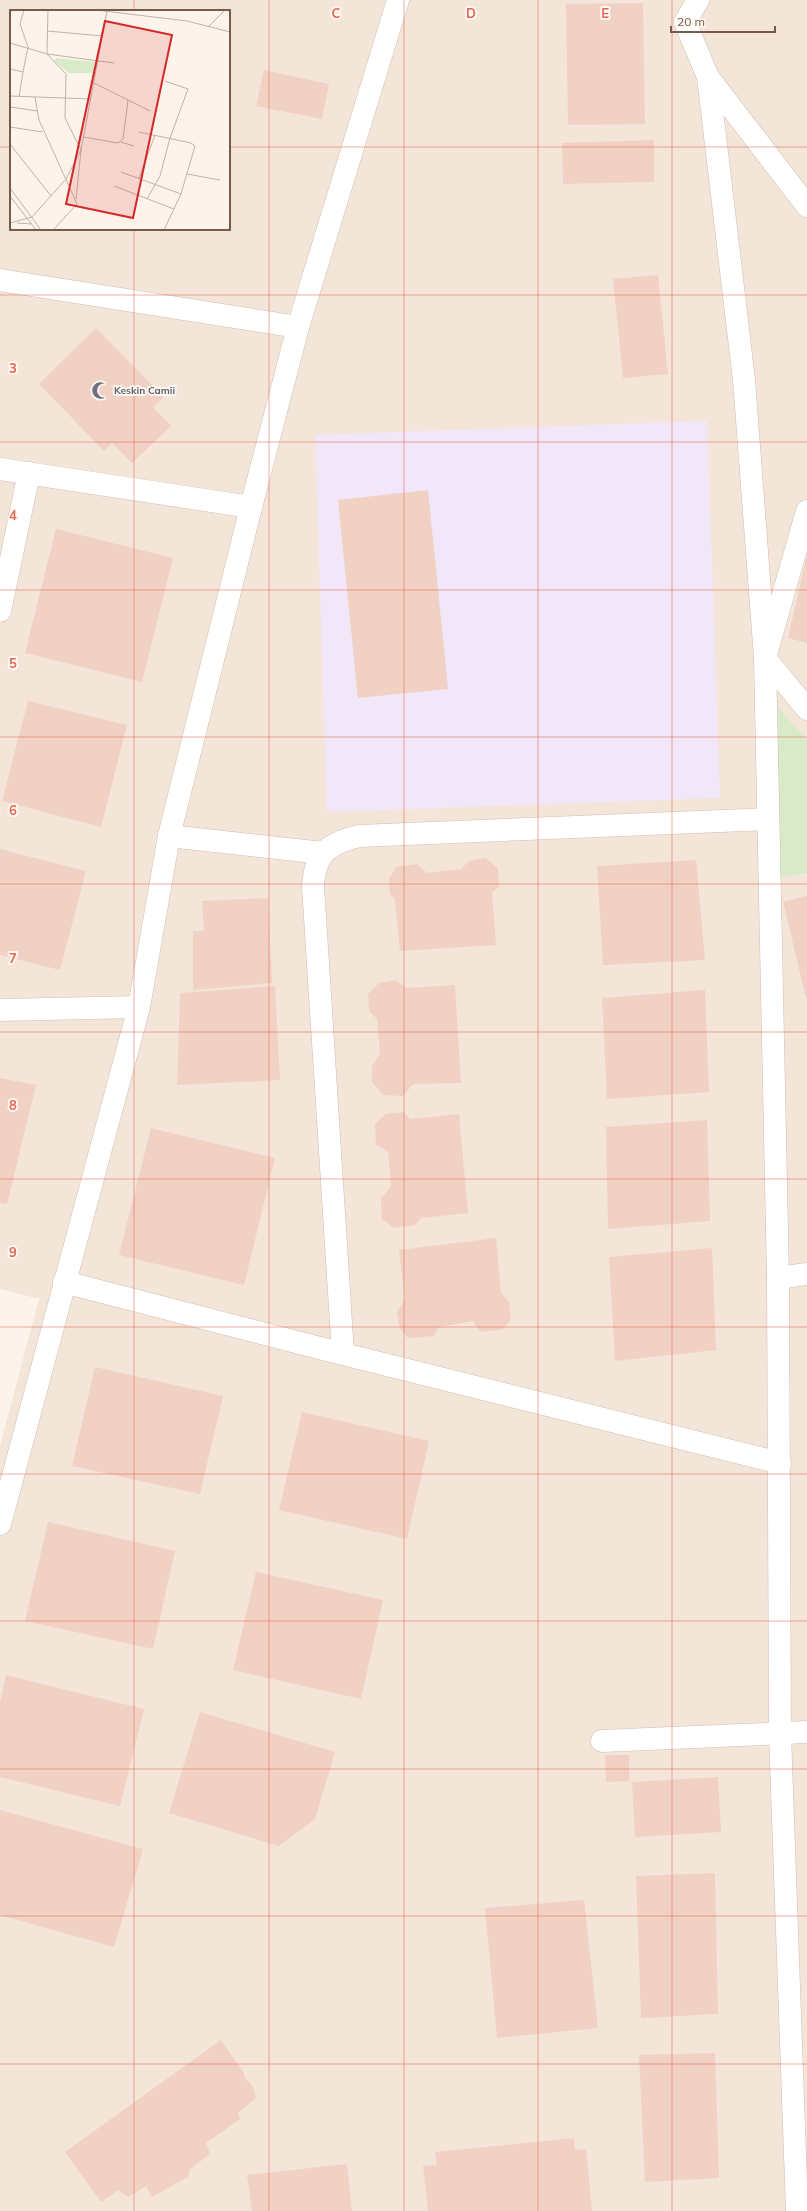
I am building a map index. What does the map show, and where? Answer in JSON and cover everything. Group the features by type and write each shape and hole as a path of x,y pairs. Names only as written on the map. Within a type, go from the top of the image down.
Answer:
{"street":[{"path":"0,1524 139,1007 169,836 251,507 298,327 398,0"},
{"path":"698,0 685,22 708,77 807,206"},
{"path":"708,77 744,380 764,658 778,1278 780,1734 799,2031 797,2211"},
{"path":"0,280 298,327"},
{"path":"0,469 251,507"},
{"path":"0,611 29,473"},
{"path":"764,658 807,511"},
{"path":"764,658 807,709"},
{"path":"343,1354 313,886 314,869 323,853 338,841 359,836 768,819"},
{"path":"169,836 323,853"},
{"path":"0,1010 139,1007"},
{"path":"778,1278 807,1274"},
{"path":"64,1282 343,1354 780,1463"},
{"path":"602,1741 807,1732"}],"shaded area":[{"path":"0,0 807,0 807,2211 0,2211 0,1446 39,1299 0,1289"},
{"path":"707,421 720,798 327,812 315,435"}],"green space":[{"path":"773,702 807,740 807,873 775,879"}],"building":[{"path":"643,3 645,124 568,125 566,4"},
{"path":"264,70 329,84 322,119 256,106"},
{"path":"654,140 654,182 563,184 562,143"},
{"path":"658,275 668,374 623,378 613,279"},
{"name":"Keskin Camii","path":"96,328 164,397 153,407 171,426 132,463 112,443 104,451 39,384"},
{"path":"428,490 448,689 358,698 338,500"},
{"path":"56,529 173,558 142,682 25,653"},
{"path":"807,559 807,643 788,638"},
{"path":"28,701 127,725 101,827 2,801"},
{"path":"0,849 86,871 60,970 0,955"},
{"path":"485,858 498,868 499,887 492,892 496,945 400,951 395,900 390,894 389,879 396,867 417,864 427,873 461,869 469,861"},
{"path":"696,860 705,960 603,965 597,866"},
{"path":"807,896 807,998 806,998 783,902"},
{"path":"268,898 272,983 193,990 193,931 204,931 202,901"},
{"path":"396,980 406,988 455,985 461,1083 413,1084 403,1096 383,1095 372,1082 372,1066 380,1054 377,1019 369,1011 368,994 379,983"},
{"path":"275,986 280,1080 177,1085 180,993"},
{"path":"705,990 709,1092 607,1099 602,998"},
{"path":"0,1078 36,1085 7,1204 0,1203"},
{"path":"404,1112 410,1119 459,1114 468,1213 421,1218 415,1225 394,1228 382,1219 381,1199 391,1186 388,1152 376,1145 375,1124 386,1114"},
{"path":"707,1120 710,1221 608,1229 606,1127"},
{"path":"151,1128 275,1158 244,1285 119,1255"},
{"path":"496,1238 501,1293 509,1302 511,1320 502,1330 480,1332 473,1321 439,1327 434,1336 408,1338 400,1328 397,1312 405,1300 399,1250"},
{"path":"712,1248 716,1350 615,1361 609,1257"},
{"path":"95,1367 223,1396 200,1494 72,1466"},
{"path":"302,1412 429,1441 407,1539 279,1510"},
{"path":"48,1522 175,1551 153,1649 25,1621"},
{"path":"256,1572 383,1600 361,1699 233,1670"},
{"path":"6,1675 144,1709 120,1806 0,1777 0,1702"},
{"path":"200,1712 335,1752 315,1819 279,1846 169,1813"},
{"path":"605,1755 629,1755 629,1781 606,1782"},
{"path":"718,1777 721,1832 635,1837 632,1782"},
{"path":"0,1810 143,1849 114,1947 0,1915"},
{"path":"715,1873 718,2014 641,2018 636,1876"},
{"path":"584,1900 598,2028 497,2038 485,1908"},
{"path":"221,2040 244,2073 245,2078 252,2085 256,2098 238,2113 240,2119 206,2143 210,2154 189,2170 189,2176 152,2197 146,2186 128,2197 118,2190 101,2202 65,2152"},
{"path":"715,2053 719,2178 645,2182 639,2055"},
{"path":"574,2138 575,2150 586,2149 592,2211 428,2211 423,2166 437,2165 435,2152"},
{"path":"347,2164 352,2211 252,2211 247,2175"}],"place":[{"name":"Keskin Camii","path":"101,390"}]}
